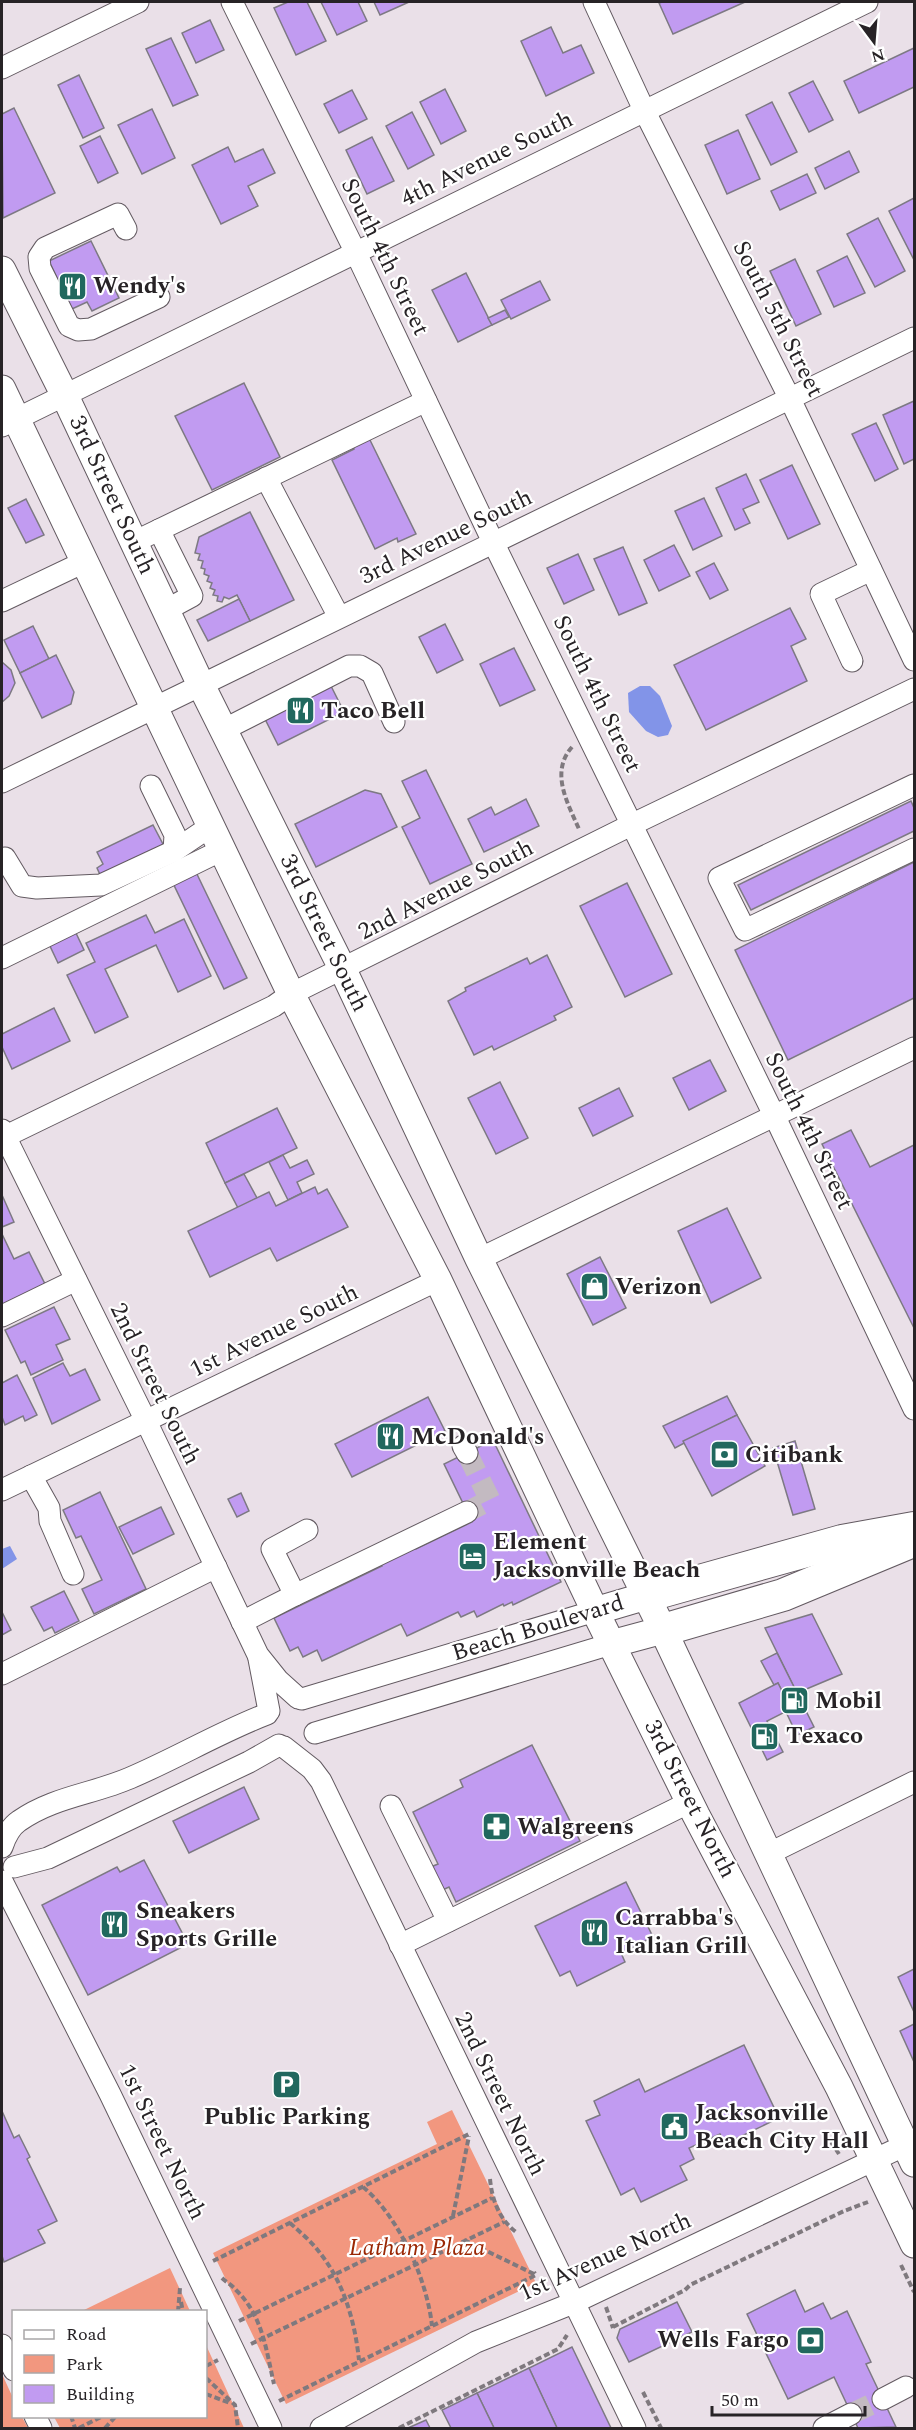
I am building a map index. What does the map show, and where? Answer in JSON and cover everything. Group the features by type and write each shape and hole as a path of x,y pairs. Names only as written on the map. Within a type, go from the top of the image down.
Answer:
{"highway":[{"name":"Beach Boulevard","path":"646,1596 842,1541 915,1528"},
{"name":"Beach Boulevard","path":"663,1630 783,1594 915,1540"}],"main road":[{"name":"3rd Street South","path":"2,270 65,396 201,685 343,970 479,1259 646,1596"},
{"path":"2,389 9,422 84,562 291,994 438,1280 595,1611"},
{"name":"Beach Boulevard","path":"595,1611 646,1596"},
{"name":"3rd Street North","path":"646,1596 912,2150"},
{"name":"3rd Street North","path":"595,1611 690,1802 839,2087 915,2244"},
{"name":"Beach Boulevard","path":"611,1644 663,1630"}],"street":[{"path":"2,68 138,2"},
{"name":"South 4th Street","path":"232,2 356,253 493,542 633,824 915,1409"},
{"name":"South 5th Street","path":"594,2 644,110 790,399 915,660"},
{"name":"4th Avenue South","path":"9,422 867,2"},
{"path":"126,229 118,214 45,248 39,257 40,268 69,326 78,330 91,329 159,297"},
{"name":"3rd Avenue South","path":"2,782 915,338"},
{"path":"134,542 426,401"},
{"path":"266,478 339,617"},
{"path":"159,530 192,596 165,610"},
{"path":"2,601 84,562"},
{"path":"852,661 821,594 871,570"},
{"path":"224,730 349,666 360,666 372,673 394,722"},
{"name":"2nd Avenue South","path":"3,1134 255,1015 291,994 633,824 915,689"},
{"path":"915,785 719,878 745,930 915,849"},
{"path":"151,786 175,835 174,850"},
{"path":"5,858 22,886 37,888 101,885 174,850 216,838"},
{"path":"2,958 216,838"},
{"path":"479,1259 915,1048"},
{"name":"2nd Street South","path":"3,1134 146,1421 258,1655"},
{"path":"2,1316 76,1280"},
{"name":"1st Avenue South","path":"2,1490 438,1280"},
{"path":"31,1476 49,1508 50,1521 73,1574"},
{"path":"242,1622 467,1512"},
{"path":"295,1595 272,1549 307,1530"},
{"path":"2,1674 216,1567"},
{"name":"Beach Boulevard","path":"300,1699 595,1611"},
{"name":"Beach Boulevard","path":"314,1735 611,1644"},
{"path":"258,1655 278,1680 312,1707 316,1714 314,1735 321,1781"},
{"path":"258,1655 268,1712 267,1732 312,1769 321,1781"},
{"path":"2,1847 6,1836 17,1822 53,1802 130,1779 268,1712 279,1700 300,1699"},
{"path":"6,1876 282,1746 299,1747 314,1735"},
{"name":"2nd Street North","path":"321,1781 635,2428"},
{"path":"768,1854 915,1782"},
{"path":"400,1945 690,1802"},
{"path":"391,1806 448,1921"},
{"name":"1st Street North","path":"2,1847 11,1853 6,1876 271,2428"},
{"name":"1st Avenue North","path":"321,2428 476,2342 597,2292 873,2159 912,2150"},
{"path":"2,2345 12,2366"},
{"path":"882,2398 906,2387"},
{"path":"824,2428 851,2414"}],"path":[{"path":"586,731 564,756 560,777 565,798 587,847"},
{"path":"464,2125 474,2145"},
{"path":"469,2135 213,2261 223,2279 237,2291 253,2314 264,2337 276,2403 536,2275"},
{"path":"453,2216 469,2135"},
{"path":"490,2176 492,2198 504,2222 518,2234"},
{"path":"363,2187 391,2219 403,2241 428,2301 432,2326"},
{"path":"237,2322 492,2198"},
{"path":"613,2327 686,2290 690,2285 844,2211 868,2202"},
{"path":"247,2345 504,2222"},
{"path":"290,2223 319,2252 334,2274 345,2298 355,2333 359,2361"},
{"path":"464,2240 545,2281"},
{"path":"531,2265 536,2275"},
{"path":"178,2310 180,2277"},
{"path":"597,2292 609,2311 608,2318 613,2327 614,2337"},
{"path":"180,2296 183,2310"},
{"path":"399,2428 558,2349 567,2334"},
{"path":"207,2379 241,2411"},
{"path":"642,2390 661,2428"},
{"path":"207,2394 235,2405"},
{"path":"235,2405 238,2428"},
{"path":"77,2428 99,2418"}],"green space":[{"name":"Latham Plaza","path":"452,2110 536,2283 286,2404 213,2253 437,2144 427,2122"},
{"path":"170,2268 190,2310 84,2310"},
{"path":"207,2347 244,2428 60,2428 55,2418 207,2418"},
{"path":"2,2374 12,2396 12,2418 23,2418 28,2428 2,2428"}],"water":[{"path":"640,686 650,686 660,696 672,726 668,735 658,737 646,731 629,712 628,693"},
{"path":"10,1546 17,1559 2,1569 2,1549"}],"building":[{"path":"288,2 307,2 326,41 296,55 274,8"},
{"path":"321,2 358,2 367,21 337,35"},
{"path":"374,2 409,2 380,15"},
{"path":"745,2 673,34 659,3"},
{"path":"210,20 224,50 196,63 182,33"},
{"path":"551,27 563,53 581,45 594,73 546,96 521,41"},
{"path":"171,38 198,95 173,106 146,49"},
{"path":"914,48 914,87 859,113 844,81"},
{"path":"79,75 104,128 83,138 58,85"},
{"path":"813,81 833,120 809,132 789,93"},
{"path":"445,89 466,131 441,144 420,102"},
{"path":"352,90 367,119 339,133 324,104"},
{"path":"772,102 797,152 771,165 746,115"},
{"path":"14,108 55,193 3,218 2,114"},
{"path":"152,109 175,158 142,174 118,125"},
{"path":"412,112 434,155 408,169 386,126"},
{"path":"738,130 760,179 727,194 705,145"},
{"path":"100,136 118,173 98,183 80,146"},
{"path":"372,137 394,181 367,194 346,150"},
{"path":"228,147 235,162 263,149 275,173 248,186 258,206 221,224 192,165"},
{"path":"849,151 859,172 825,189 815,168"},
{"path":"807,174 816,193 780,210 771,191"},
{"path":"914,198 914,260 889,211"},
{"path":"878,218 905,271 875,287 847,234"},
{"path":"91,241 119,298 92,311 87,302 72,309 49,261"},
{"path":"847,256 865,293 834,307 817,271"},
{"path":"795,259 821,314 796,326 770,271"},
{"path":"466,273 492,325 458,342 432,290"},
{"path":"540,281 550,300 511,319 501,300"},
{"path":"505,310 509,317 492,325 488,318"},
{"path":"244,383 280,457 212,490 175,416"},
{"path":"914,401 914,459 904,464 883,415"},
{"path":"876,423 898,469 875,481 852,434"},
{"path":"369,438 416,534 398,542 397,538 375,549 332,460"},
{"path":"792,465 820,524 788,539 760,480"},
{"path":"746,474 759,502 743,509 750,523 735,530 716,488"},
{"path":"704,498 722,536 693,550 675,511"},
{"path":"26,499 44,535 26,543 8,508"},
{"path":"250,512 294,600 250,621 237,595 229,599 224,597 222,602 217,601 218,596 213,595 215,590 210,588 212,583 207,581 209,576 204,574 205,569 201,568 203,561 198,560 200,554 195,553 199,537"},
{"path":"674,545 690,576 659,591 644,560"},
{"path":"623,547 647,603 619,615 594,559"},
{"path":"578,554 594,590 564,604 547,568"},
{"path":"714,563 728,590 710,599 696,572"},
{"path":"239,599 250,621 208,641 197,620"},
{"path":"790,608 806,639 791,646 807,681 706,730 674,665"},
{"path":"445,624 463,660 437,673 419,637"},
{"path":"33,626 49,659 20,673 4,640"},
{"path":"514,648 535,690 500,706 480,664"},
{"path":"56,655 74,692 71,704 42,718 20,673"},
{"path":"2,662 11,670 15,683 9,696 2,702"},
{"path":"329,682 344,712 278,745 263,715"},
{"path":"426,770 472,864 430,884 402,827 420,818 402,781"},
{"path":"365,790 381,794 397,827 316,867 295,824"},
{"path":"526,799 539,826 484,852 468,819 491,807 495,815"},
{"path":"911,801 914,808 914,831 751,910 738,885"},
{"path":"153,825 165,848 102,879 97,868 103,864 97,852"},
{"path":"914,862 914,998 788,1060 735,950"},
{"path":"194,868 247,978 224,989 171,879"},
{"path":"627,883 672,974 625,997 580,906"},
{"path":"146,915 155,933 184,919 211,976 178,992 156,945 105,969 128,1017 95,1033 67,975 95,962 86,943"},
{"path":"75,931 84,950 58,963 49,944"},
{"path":"547,955 572,1007 554,1016 556,1020 494,1050 492,1046 474,1055 448,1001 466,991 465,988 527,958 530,964"},
{"path":"54,1008 70,1041 12,1069 2,1047 2,1034"},
{"path":"710,1060 726,1091 689,1110 673,1078"},
{"path":"500,1082 528,1138 496,1154 468,1098"},
{"path":"619,1088 633,1116 593,1136 579,1108"},
{"path":"277,1108 297,1148 225,1183 206,1143"},
{"path":"851,1130 870,1167 914,1145 914,1328 822,1144"},
{"path":"283,1155 290,1168 307,1160 314,1174 297,1182 302,1193 288,1200 269,1162"},
{"path":"244,1174 257,1198 238,1208 225,1183"},
{"path":"315,1187 318,1194 327,1189 348,1227 277,1261 270,1248 210,1277 188,1231 269,1192 276,1206"},
{"path":"2,1195 14,1222 2,1227"},
{"path":"727,1208 761,1278 711,1303 678,1231"},
{"path":"2,1234 14,1259 29,1252 45,1284 2,1305"},
{"path":"600,1257 626,1308 593,1325 567,1274"},
{"path":"54,1307 70,1339 56,1345 63,1360 31,1375 25,1361 21,1363 5,1330"},
{"path":"63,1363 70,1376 85,1369 100,1400 52,1424 33,1378"},
{"path":"17,1375 37,1415 25,1421 23,1416 5,1425 2,1417 2,1383"},
{"path":"727,1396 737,1415 675,1448 663,1426"},
{"name":"McDonald's","path":"428,1397 445,1431 352,1477 335,1444"},
{"name":"Citibank","path":"737,1415 765,1466 712,1496 683,1441"},
{"name":"Element Jacksonville Beach","path":"493,1440 561,1582 513,1605 512,1602 504,1606 503,1604 477,1617 474,1611 461,1617 458,1612 407,1636 401,1624 322,1661 317,1650 303,1657 298,1647 290,1651 274,1618 382,1566 380,1563 415,1546 416,1549 472,1522 444,1464"},
{"path":"795,1441 815,1509 793,1515 773,1448"},
{"path":"100,1492 146,1589 94,1614 82,1589 102,1580 81,1536 76,1538 63,1510"},
{"path":"241,1493 249,1511 237,1517 228,1499"},
{"path":"161,1507 174,1534 133,1554 119,1527"},
{"path":"64,1591 79,1621 55,1633 52,1627 44,1631 31,1607"},
{"path":"2,1612 11,1630 2,1635"},
{"path":"812,1614 842,1674 797,1693 765,1628"},
{"name":"Mobil","path":"777,1653 814,1727 797,1735 786,1712 791,1709 778,1683 774,1685 761,1661"},
{"name":"Texaco","path":"778,1683 791,1709 767,1721 783,1752 767,1760 739,1703"},
{"name":"Walgreens","path":"532,1745 580,1841 456,1902 449,1887 438,1892 426,1869 438,1864 413,1812 463,1787 460,1780"},
{"path":"244,1787 259,1819 189,1853 173,1821"},
{"name":"Sneakers Sports Grille","path":"144,1860 188,1944 88,1995 42,1905 117,1867 120,1872"},
{"name":"Carrabba's Italian Grill","path":"626,1882 653,1937 621,1953 625,1962 577,1986 570,1971 560,1976 535,1926"},
{"path":"914,1969 914,2012 898,1977"},
{"path":"914,2024 914,2062 900,2031"},
{"name":"Jacksonville Beach City Hall","path":"744,2045 779,2118 725,2144 720,2134 689,2148 694,2159 680,2166 687,2180 641,2202 634,2188 621,2195 586,2121 600,2115 594,2101 639,2079 645,2092"},
{"path":"2,2111 14,2138 19,2135 30,2157 27,2159 57,2221 38,2230 45,2243 4,2262 2,2256"},
{"name":"Wells Fargo","path":"795,2290 805,2312 823,2303 831,2319 847,2311 871,2362 866,2364 896,2427 858,2428 834,2377 788,2399 747,2314"},
{"path":"677,2302 692,2332 629,2362 617,2338 620,2329"},
{"path":"572,2347 611,2428 557,2428 529,2368"},
{"path":"529,2368 557,2428 494,2428 477,2393"},
{"path":"477,2393 494,2428 451,2428 442,2410"},
{"path":"426,2420 430,2428 408,2428"}],"tunnel":[{"path":"467,1453 490,1500 467,1512"},
{"path":"851,2414 883,2399"}],"place":[{"name":"Wendy's","path":"72,286"},
{"name":"Taco Bell","path":"300,711"},
{"name":"Verizon","path":"594,1287"},
{"name":"McDonald's","path":"390,1437"},
{"name":"Citibank","path":"724,1455"},
{"name":"Element Jacksonville Beach","path":"472,1556"},
{"name":"Mobil","path":"794,1701"},
{"name":"Texaco","path":"765,1736"},
{"name":"Walgreens","path":"496,1827"},
{"name":"Sneakers Sports Grille","path":"115,1925"},
{"name":"Carrabba's Italian Grill","path":"594,1932"},
{"name":"Public Parking","path":"287,2084"},
{"name":"Jacksonville Beach City Hall","path":"674,2127"},
{"name":"Wells Fargo","path":"810,2340"}]}
